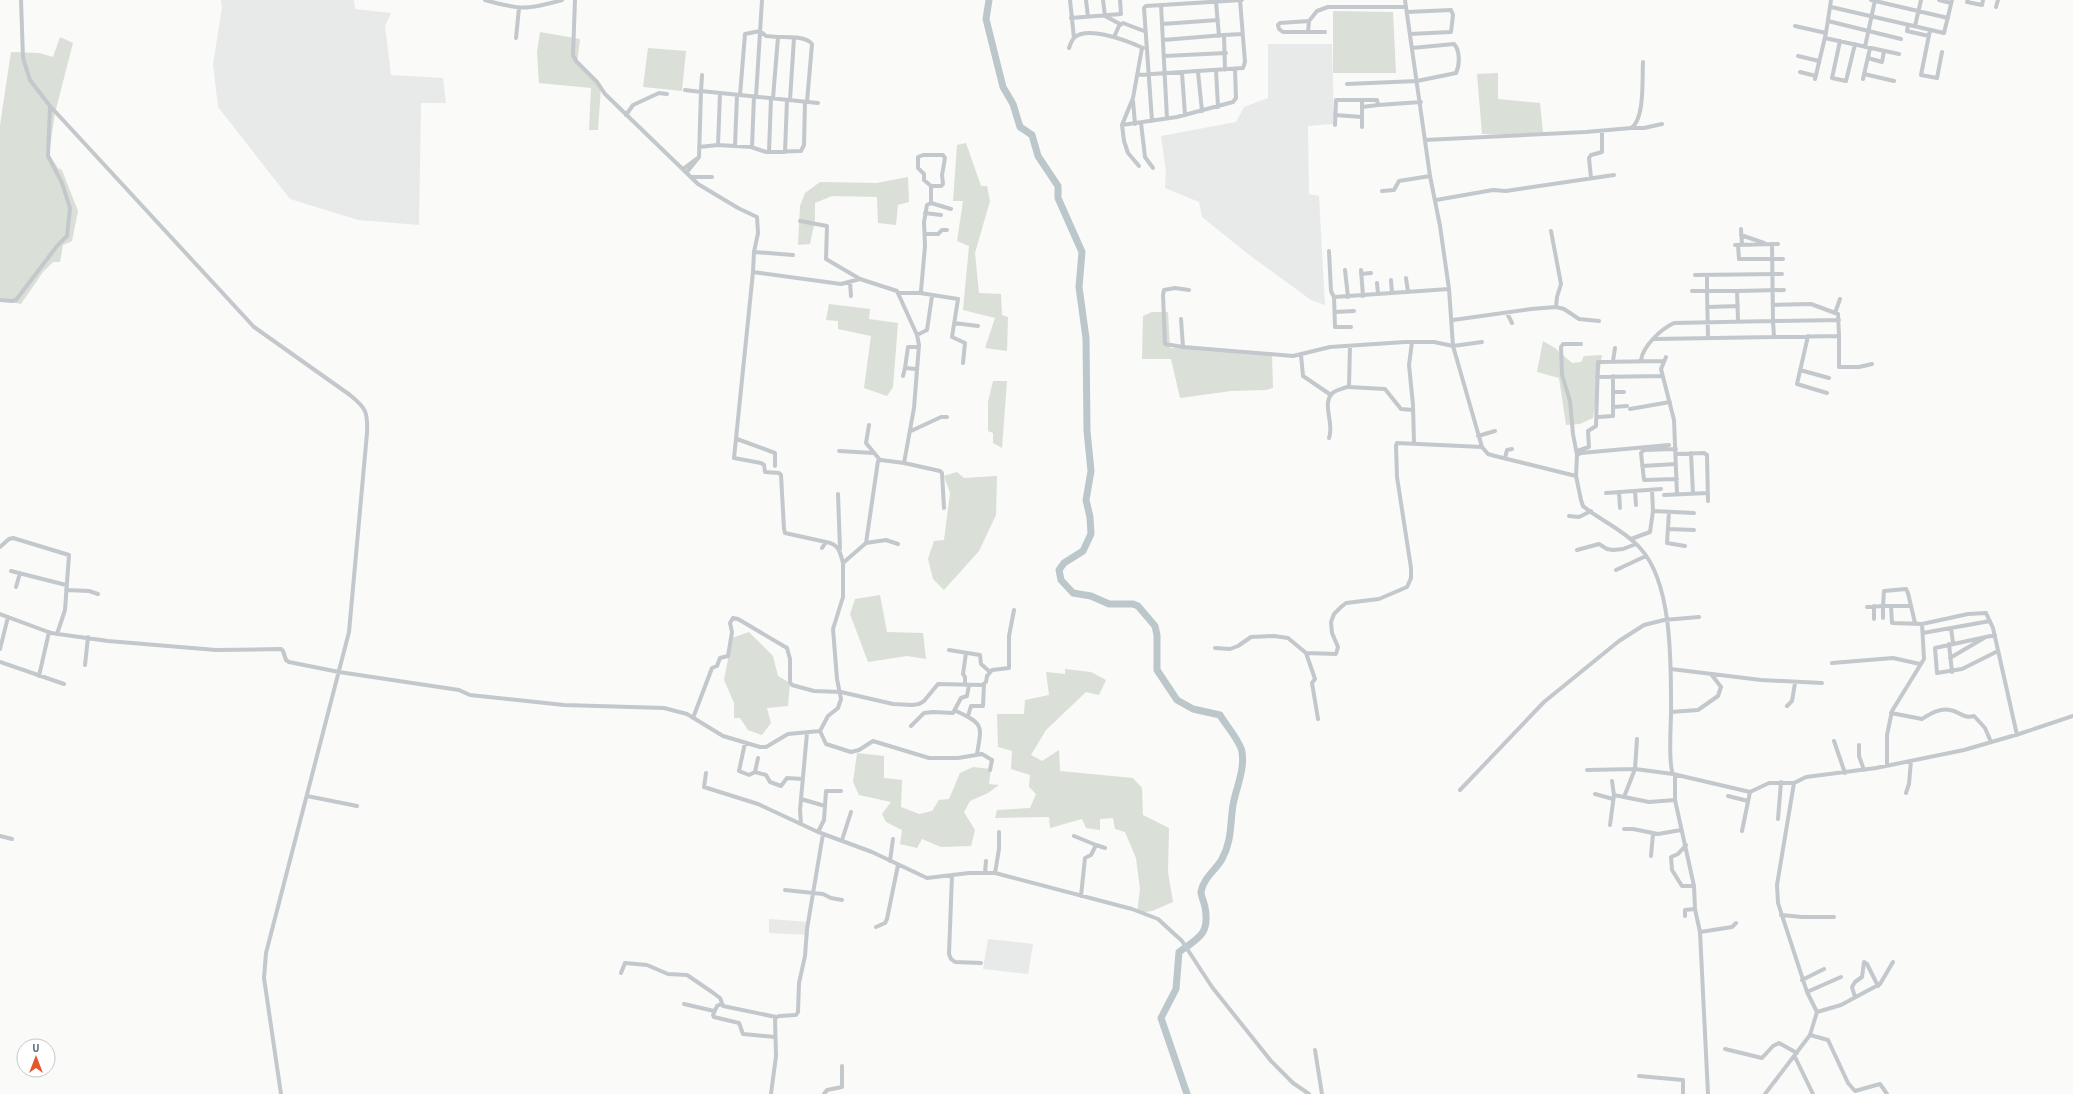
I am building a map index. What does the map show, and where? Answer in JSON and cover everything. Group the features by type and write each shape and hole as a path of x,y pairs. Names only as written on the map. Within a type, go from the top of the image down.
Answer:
{"street":[{"path":"21,0 23,58 30,80 50,106 254,327 350,395 361,404 366,411 368,433 349,632 266,953 264,978 281,1094"},
{"path":"488,0 507,7 534,8 562,0"},
{"path":"575,0 574,59 597,82 605,94 698,184 715,195 757,217 758,233 754,252 734,458 761,463 764,465 765,472 779,473 782,475 785,533 826,542 840,549"},
{"path":"752,147 762,0"},
{"path":"1069,48 1074,38 1070,0"},
{"path":"1086,0 1088,17"},
{"path":"1103,0 1105,16"},
{"path":"1071,18 1105,16 1121,13 1120,0"},
{"path":"1147,0 1147,6 1144,8 1144,49 1152,121"},
{"path":"1137,76 1244,68 1245,62 1241,0 1216,2 1167,2 1161,5 1147,6"},
{"path":"1405,0 1421,102 1430,176 1436,200 1449,290 1453,346 1478,436 1482,447 1488,454 1576,476"},
{"path":"1800,72 1816,77 1831,7 1831,0"},
{"path":"1863,80 1868,58 1868,31 1874,0 1948,18"},
{"path":"1915,26 1921,0"},
{"path":"1831,7 1944,33 1952,1 1939,0"},
{"path":"1968,0 1967,2 1982,5 1983,0"},
{"path":"1996,7 1998,0"},
{"path":"1216,2 1219,36"},
{"path":"1161,5 1166,74 1167,118"},
{"path":"1308,32 1308,21 1317,11 1328,7 1406,6"},
{"path":"516,38 519,8"},
{"path":"1407,12 1451,10 1453,15 1452,30 1450,32 1410,34"},
{"path":"1105,16 1120,24 1144,31"},
{"path":"1162,24 1218,20"},
{"path":"1308,21 1280,23 1278,25 1279,29 1283,32 1324,32"},
{"path":"1828,21 1901,39"},
{"path":"1114,37 1120,24"},
{"path":"1908,25 1907,31 1929,36"},
{"path":"1795,26 1840,41 1899,54"},
{"path":"1930,30 1921,75 1937,78 1942,52"},
{"path":"699,147 718,145 752,147 769,152 801,151 803,148 812,44 807,40 766,36 760,31"},
{"path":"735,146 745,34 760,31"},
{"path":"1074,38 1084,35 1102,34 1114,37 1144,49"},
{"path":"1163,40 1242,34"},
{"path":"1224,35 1226,70"},
{"path":"769,152 772,98 778,37"},
{"path":"785,152 794,38"},
{"path":"1840,41 1832,78 1837,80 1846,81 1855,44"},
{"path":"1347,84 1417,81 1456,73 1458,65 1457,48 1454,44 1412,48"},
{"path":"1139,166 1128,153 1124,141 1122,125 1133,98 1144,49"},
{"path":"1868,58 1882,62 1884,51"},
{"path":"1164,56 1226,53"},
{"path":"1798,56 1820,61"},
{"path":"1631,128 1636,124 1640,112 1643,62"},
{"path":"1122,125 1185,115 1218,107 1235,99 1235,69"},
{"path":"1216,70 1218,107"},
{"path":"1198,72 1202,111"},
{"path":"1182,73 1185,115"},
{"path":"1864,74 1894,81"},
{"path":"687,172 699,157 702,75"},
{"path":"685,90 818,103"},
{"path":"626,115 633,105 659,93 667,94"},
{"path":"718,145 720,93"},
{"path":"1133,98 1135,124"},
{"path":"1335,125 1335,101 1377,100 1378,105"},
{"path":"1362,101 1362,127"},
{"path":"1362,107 1421,102"},
{"path":"0,300 16,300 57,246 67,236 70,208 62,183 48,156 50,106"},
{"path":"1335,115 1362,117"},
{"path":"1141,123 1145,157 1152,168"},
{"path":"1425,140 1602,131 1644,128 1662,124"},
{"path":"1591,178 1588,158 1590,155 1602,152 1602,131"},
{"path":"923,155 943,155 946,163 942,170 943,184 941,186 931,186 926,184 924,174 918,168 918,158 923,155"},
{"path":"683,168 699,157"},
{"path":"1436,200 1493,190 1506,191 1614,175"},
{"path":"691,177 712,176"},
{"path":"1382,191 1394,190 1399,181 1430,176"},
{"path":"931,186 931,203"},
{"path":"931,203 951,209"},
{"path":"920,292 922,286 925,213 927,205 931,203"},
{"path":"925,213 941,215"},
{"path":"800,220 826,226 826,259 860,279 899,293 920,292 932,296 958,299 952,338 964,342 963,363"},
{"path":"1741,229 1741,236 1738,245 1739,259 1783,259"},
{"path":"925,234 938,234 942,230 947,230"},
{"path":"1550,231 1561,284 1556,307"},
{"path":"1741,236 1766,244"},
{"path":"1772,244 1774,337"},
{"path":"1738,245 1778,244"},
{"path":"1329,250 1331,291 1334,297 1336,327 1351,327"},
{"path":"754,252 793,255"},
{"path":"1345,270 1348,297"},
{"path":"753,272 841,284 860,279"},
{"path":"1362,296 1361,272 1371,273"},
{"path":"1695,275 1782,274"},
{"path":"1707,275 1708,338"},
{"path":"1406,278 1408,292"},
{"path":"1391,280 1392,293"},
{"path":"850,282 851,296"},
{"path":"1377,284 1378,294"},
{"path":"1189,290 1168,288 1164,290 1165,344 1258,354 1301,355 1330,347 1412,342 1434,342 1453,346 1482,342"},
{"path":"1334,297 1449,290"},
{"path":"1737,290 1738,321"},
{"path":"1692,291 1784,290"},
{"path":"899,293 903,307 917,335 919,347 911,431 904,463"},
{"path":"917,335 927,330 932,296"},
{"path":"1835,313 1840,299"},
{"path":"1773,305 1811,304 1838,314 1838,367 1859,367 1872,364"},
{"path":"1708,307 1738,306"},
{"path":"1452,320 1556,307 1564,309 1579,319 1599,320"},
{"path":"1335,312 1354,311"},
{"path":"1507,313 1512,323"},
{"path":"1181,319 1182,347"},
{"path":"1642,360 1644,350 1674,323 1838,320"},
{"path":"954,323 978,326"},
{"path":"1808,336 1797,384 1827,393"},
{"path":"1655,339 1839,336"},
{"path":"1412,342 1409,365 1414,443"},
{"path":"1581,344 1563,344 1561,347 1562,375 1570,401 1573,434 1577,453 1576,476 1581,502 1591,511 1631,539 1646,556 1656,576 1667,620 1671,669 1671,712 1675,800 1694,886 1695,909 1700,932 1708,1094"},
{"path":"1348,387 1351,374 1350,346"},
{"path":"903,376 908,347 919,347"},
{"path":"1614,361 1615,348"},
{"path":"1301,355 1303,376 1331,394"},
{"path":"1577,453 1589,446 1588,431 1596,426 1598,417 1598,362 1665,359 1662,369 1662,376 1674,420 1677,494"},
{"path":"905,368 916,369"},
{"path":"1800,370 1829,378"},
{"path":"1598,417 1613,416 1614,407 1612,376"},
{"path":"1597,377 1662,376"},
{"path":"1329,438 1332,425 1328,409 1331,394 1337,390 1348,387 1385,389 1401,409 1413,410"},
{"path":"1613,392 1624,392"},
{"path":"1614,407 1628,408 1670,402"},
{"path":"911,431 937,419 947,417"},
{"path":"869,425 866,442 873,453 880,460 940,470 942,473 944,508"},
{"path":"1478,436 1496,431"},
{"path":"737,439 775,454 775,466"},
{"path":"1306,653 1336,654 1338,647 1332,633 1332,618 1346,603 1379,599 1407,587 1409,583 1411,568 1397,477 1396,446 1400,442 1482,447"},
{"path":"1577,453 1669,445"},
{"path":"1505,458 1507,450 1512,449"},
{"path":"1676,449 1643,451 1641,454 1644,480 1677,479"},
{"path":"839,451 873,453"},
{"path":"1692,453 1693,494"},
{"path":"1676,454 1704,453 1707,455 1708,501"},
{"path":"843,563 866,543 877,465 880,460"},
{"path":"1642,466 1676,464"},
{"path":"1606,493 1661,489"},
{"path":"1631,539 1650,532 1653,511 1652,490"},
{"path":"1635,491 1636,505"},
{"path":"1619,492 1620,508"},
{"path":"1664,495 1708,493"},
{"path":"820,731 828,716 838,708 841,692 837,679 833,629 843,597 843,563 840,549 838,494"},
{"path":"1569,516 1580,517 1591,511"},
{"path":"1653,511 1694,513"},
{"path":"1669,512 1668,544 1685,546"},
{"path":"1668,529 1694,530"},
{"path":"0,547 12,538 67,553 70,556 65,610 57,634"},
{"path":"866,543 886,540 898,544"},
{"path":"822,548 826,542"},
{"path":"1577,550 1599,544 1607,549 1620,550 1636,544"},
{"path":"1616,570 1646,556"},
{"path":"12,571 66,587 98,594"},
{"path":"16,587 20,573"},
{"path":"1883,618 1884,590 1904,588 1908,593 1915,623"},
{"path":"1867,606 1911,606"},
{"path":"1874,606 1874,618"},
{"path":"1892,606 1892,623 1922,624 1981,612 1986,613 1995,635 2018,735"},
{"path":"968,716 971,706 983,706 984,684 990,672 994,669 1008,668 1009,636 1014,610"},
{"path":"0,614 57,634 146,645 216,650 278,649 283,651 285,658 289,662 339,672 459,690 470,695 557,705 664,708 678,711 693,718 716,733 745,743 766,747 788,734 820,731"},
{"path":"0,649 8,617"},
{"path":"1460,790 1544,702 1632,632 1644,625 1667,620 1699,617"},
{"path":"693,718 712,668 717,666 720,658 728,656 732,632 730,623 733,618 738,619 787,648 789,653 790,682 792,685 814,691 841,692 893,704 919,704 928,698 938,684 984,684"},
{"path":"1923,633 1990,621"},
{"path":"1887,766 1887,735 1891,714 1924,657 1922,624"},
{"path":"1951,628 1950,658 1952,672"},
{"path":"39,676 49,632"},
{"path":"1995,635 1951,643 1935,648 1938,674 1952,672 1968,667 1998,651"},
{"path":"1215,648 1230,648 1238,646 1251,637 1274,636 1288,638 1306,653 1315,679 1312,683 1318,719"},
{"path":"1950,658 1988,636"},
{"path":"85,665 88,637"},
{"path":"950,650 980,655 981,664 990,672"},
{"path":"911,726 924,713 932,712 950,714 956,711 961,698 967,696 967,685 964,674 966,653"},
{"path":"1832,663 1893,658 1920,664"},
{"path":"0,662 64,684"},
{"path":"1671,669 1795,683 1822,683"},
{"path":"1671,712 1698,710 1718,696 1721,687 1711,674"},
{"path":"1787,706 1792,701 1795,683"},
{"path":"919,704 924,713"},
{"path":"1891,714 1922,719 1932,712 1950,710 1966,718 1974,716 1986,729 1991,742"},
{"path":"956,711 977,721 981,729 977,754"},
{"path":"1587,770 1635,769 1674,774 1750,792 1770,783 1794,783 1806,777 1864,770 1911,761 2018,735 2031,729 2073,716"},
{"path":"820,731 826,744 851,752 859,750 873,740 906,752 933,759 977,754 991,759 990,770"},
{"path":"801,824 801,799 807,733"},
{"path":"1624,797 1635,769 1637,739"},
{"path":"1834,741 1845,772"},
{"path":"745,743 738,771 749,775 755,772 767,775 770,782 782,786 786,778 803,779"},
{"path":"1859,745 1864,770"},
{"path":"755,772 758,758"},
{"path":"1906,793 1909,784 1911,761"},
{"path":"706,773 704,787 758,804 818,832 872,852 927,878 985,872 995,873 1044,888 1081,896 1158,919 1183,943 1212,987 1271,1061 1293,1083 1309,1094"},
{"path":"1610,825 1613,797 1612,781"},
{"path":"1778,819 1781,782"},
{"path":"1765,1094 1810,1035 1817,1012 1802,980 1778,903 1777,885 1794,783"},
{"path":"818,832 824,820 827,790 841,791"},
{"path":"1742,831 1750,792"},
{"path":"1595,794 1624,797 1649,802 1675,800"},
{"path":"307,796 357,806"},
{"path":"1728,796 1748,801"},
{"path":"801,799 825,806"},
{"path":"842,840 851,812"},
{"path":"1624,829 1633,829 1653,834 1681,830"},
{"path":"995,873 999,849 999,832"},
{"path":"775,1037 743,1034 739,1023 714,1017 714,1011 716,1006 721,1004 776,1017 794,1016 798,1012 799,983 805,956 812,894 823,834"},
{"path":"1651,856 1653,834"},
{"path":"0,836 12,839"},
{"path":"1074,836 1105,848"},
{"path":"890,861 893,839"},
{"path":"1081,896 1084,860 1091,855 1096,845"},
{"path":"1686,845 1678,854 1671,857 1672,870 1682,886 1694,886"},
{"path":"985,872 986,861"},
{"path":"876,927 885,923 887,919 898,865"},
{"path":"952,875 949,954 951,959 955,962 981,963"},
{"path":"785,890 823,894 831,898 842,900"},
{"path":"1685,916 1685,910 1695,909"},
{"path":"1781,915 1802,917 1834,917"},
{"path":"1700,932 1732,927 1736,923"},
{"path":"1855,997 1852,986 1862,977 1864,962 1867,964 1878,986"},
{"path":"1817,1012 1841,1005 1878,986 1893,962"},
{"path":"621,973 626,963 647,965 668,974 687,975 720,998 721,1004"},
{"path":"1802,980 1824,969"},
{"path":"1807,992 1842,977"},
{"path":"684,1004 714,1011"},
{"path":"771,1094 776,1056 774,1024 776,1017"},
{"path":"1810,1035 1828,1040 1848,1083 1854,1091 1880,1084 1886,1094"},
{"path":"1725,1049 1762,1058 1773,1046 1779,1043 1796,1055 1814,1094"},
{"path":"1316,1050 1322,1094"},
{"path":"824,1094 827,1090 842,1087 842,1066"},
{"path":"1640,1076 1683,1080 1683,1094"}],"shaded area":[{"path":"221,0 354,0 355,9 391,13 385,26 391,75 443,78 446,103 421,103 419,225 358,220 290,199 218,107 213,64 222,8"},
{"path":"1333,11 1393,12 1396,73 1333,73"},
{"path":"540,32 580,39 577,64 601,87 598,130 589,130 591,88 539,83 537,52"},
{"path":"60,37 73,43 55,113 49,154 58,168 62,170 78,211 72,241 63,245 60,262 53,262 43,272 21,304 0,300 0,125 11,52 39,53 53,57"},
{"path":"1268,44 1332,44 1334,124 1308,126 1309,194 1319,196 1325,305 1311,300 1248,254 1202,217 1199,202 1165,188 1166,172 1161,136 1236,122 1244,107 1268,98"},
{"path":"648,48 686,51 682,91 643,87"},
{"path":"1498,73 1498,99 1540,103 1543,132 1513,135 1482,134 1477,74"},
{"path":"966,143 981,186 987,186 990,201 975,253 979,293 1001,294 1002,315 1008,317 1007,351 985,348 995,318 963,310 969,246 957,241 963,201 953,201 957,145"},
{"path":"908,177 909,202 898,205 896,225 878,223 877,197 832,196 815,203 815,220 810,244 798,245 800,206 805,193 820,182 877,183"},
{"path":"829,304 870,309 869,319 898,323 893,387 887,396 864,388 871,336 838,329 838,321 826,320"},
{"path":"1152,312 1168,312 1170,348 1223,349 1272,353 1273,388 1266,390 1231,391 1180,398 1171,359 1142,359 1143,316"},
{"path":"1543,341 1555,348 1572,363 1581,362 1584,356 1602,355 1593,418 1580,424 1566,425 1559,378 1537,372"},
{"path":"993,381 1007,381 1002,448 993,443 993,433 988,431 988,402"},
{"path":"957,472 964,478 997,476 996,515 979,551 944,590 933,579 928,559 934,541 944,540 950,493 944,476"},
{"path":"880,595 887,632 923,633 926,659 907,656 868,662 850,614 855,599"},
{"path":"749,632 773,656 778,676 790,683 788,706 767,708 771,723 762,735 748,730 740,718 734,718 734,703 724,680 732,638"},
{"path":"1065,669 1091,672 1106,680 1099,695 1086,692 1046,730 1031,755 1042,761 1059,750 1060,771 1133,778 1142,788 1143,815 1169,828 1168,872 1173,902 1152,911 1137,913 1140,889 1136,858 1125,832 1115,829 1113,818 1100,819 1100,830 1086,828 1082,819 1050,828 1049,817 995,818 997,810 1030,808 1036,794 1029,787 1030,775 1011,769 1012,751 998,747 997,714 1024,714 1025,700 1049,695 1046,672 1065,674"},
{"path":"857,753 884,756 884,778 902,780 901,807 919,814 932,811 939,800 949,799 960,773 973,767 991,769 989,784 999,785 988,793 970,801 964,812 975,830 971,846 941,847 922,839 917,848 900,844 902,830 886,822 882,814 891,802 859,795 853,782"},
{"path":"769,919 809,922 809,935 769,933"},
{"path":"988,939 1033,944 1028,974 983,969"}],"waterway":[{"path":"989,0 986,19 1003,87 1013,104 1020,127 1032,135 1038,156 1058,186 1058,198 1082,252 1079,287 1086,338 1087,431 1091,471 1086,500 1090,517 1091,534 1083,551 1064,563 1059,570 1061,580 1073,593 1091,596 1109,604 1133,604 1138,606 1155,626 1157,635 1157,670 1177,700 1193,709 1220,715 1236,738 1242,752 1243,759 1233,805 1228,846 1222,859 1204,882 1202,887 1201,895 1205,907 1206,923 1197,939 1179,952 1176,989 1161,1018 1187,1094"}]}
